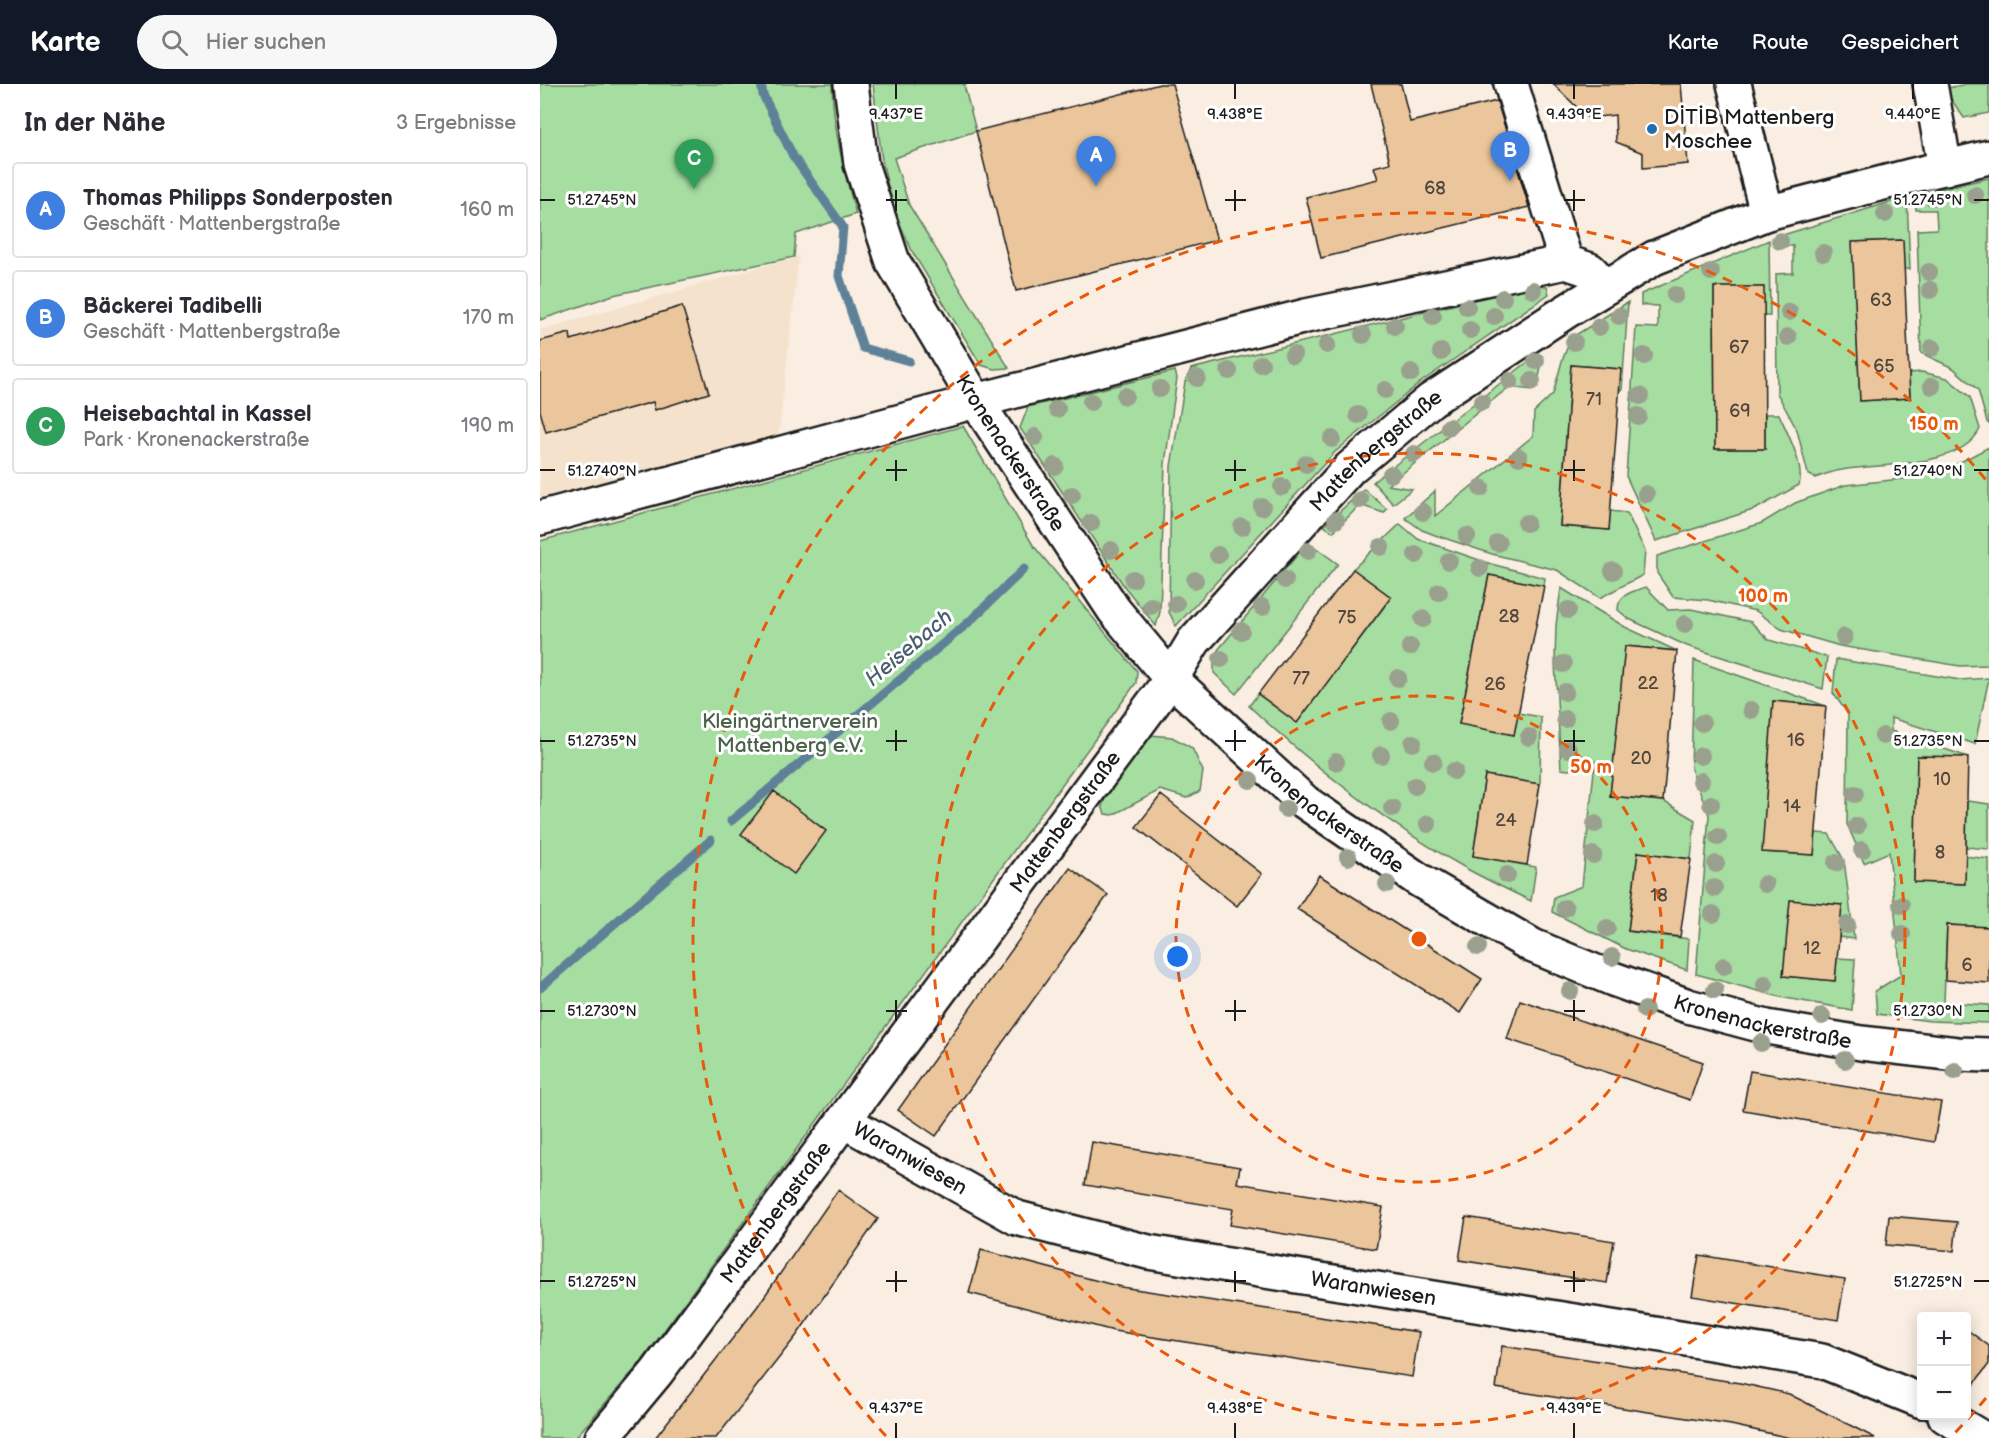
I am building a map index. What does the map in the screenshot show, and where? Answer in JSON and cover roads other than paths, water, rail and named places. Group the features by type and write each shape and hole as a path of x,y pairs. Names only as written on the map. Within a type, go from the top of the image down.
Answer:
{"street":[{"name":"Kronenackerstraße","path":"851,84 861,164 893,262 976,401 1114,610 1171,678 1305,802 1419,880 1533,946 1613,979 1688,1006 1767,1027 1861,1043 1958,1054 1989,1055"},
{"path":"1511,84 1566,262"},
{"path":"1734,84 1767,213"},
{"path":"1930,84 1945,168"},
{"name":"Mattenbergstraße","path":"602,1438 657,1372 844,1121 1171,678 1194,641 1350,468 1431,400 1606,286 1654,258 1767,213 1989,158"},
{"path":"540,518 976,401 1306,316 1566,262 1590,270 1606,286"},
{"name":"Waranwiesen","path":"844,1121 1017,1218 1148,1252 1822,1361 1917,1399"},
{"path":"1952,1420 1982,1438"}],"waterway":[{"name":"Heisebach","path":"761,84 763,95 793,156 843,227 839,276 863,348 909,361"},
{"name":"Heisebach","path":"731,821 969,622 1024,569"},
{"name":"Heisebach","path":"540,988 711,840"}],"place":[{"name":"DİTİB Mattenberg Moschee","path":"1652,129"},
{"name":"Bäckerei Tadibelli","path":"1510,181"},
{"name":"Thomas Philipps Sonderposten","path":"1096,186"},
{"name":"Heisebachtal in Kassel","path":"694,189"}],"park label":[{"name":"Kleingärtnerverein Mattenberg e.V.","path":"790,733"}]}
